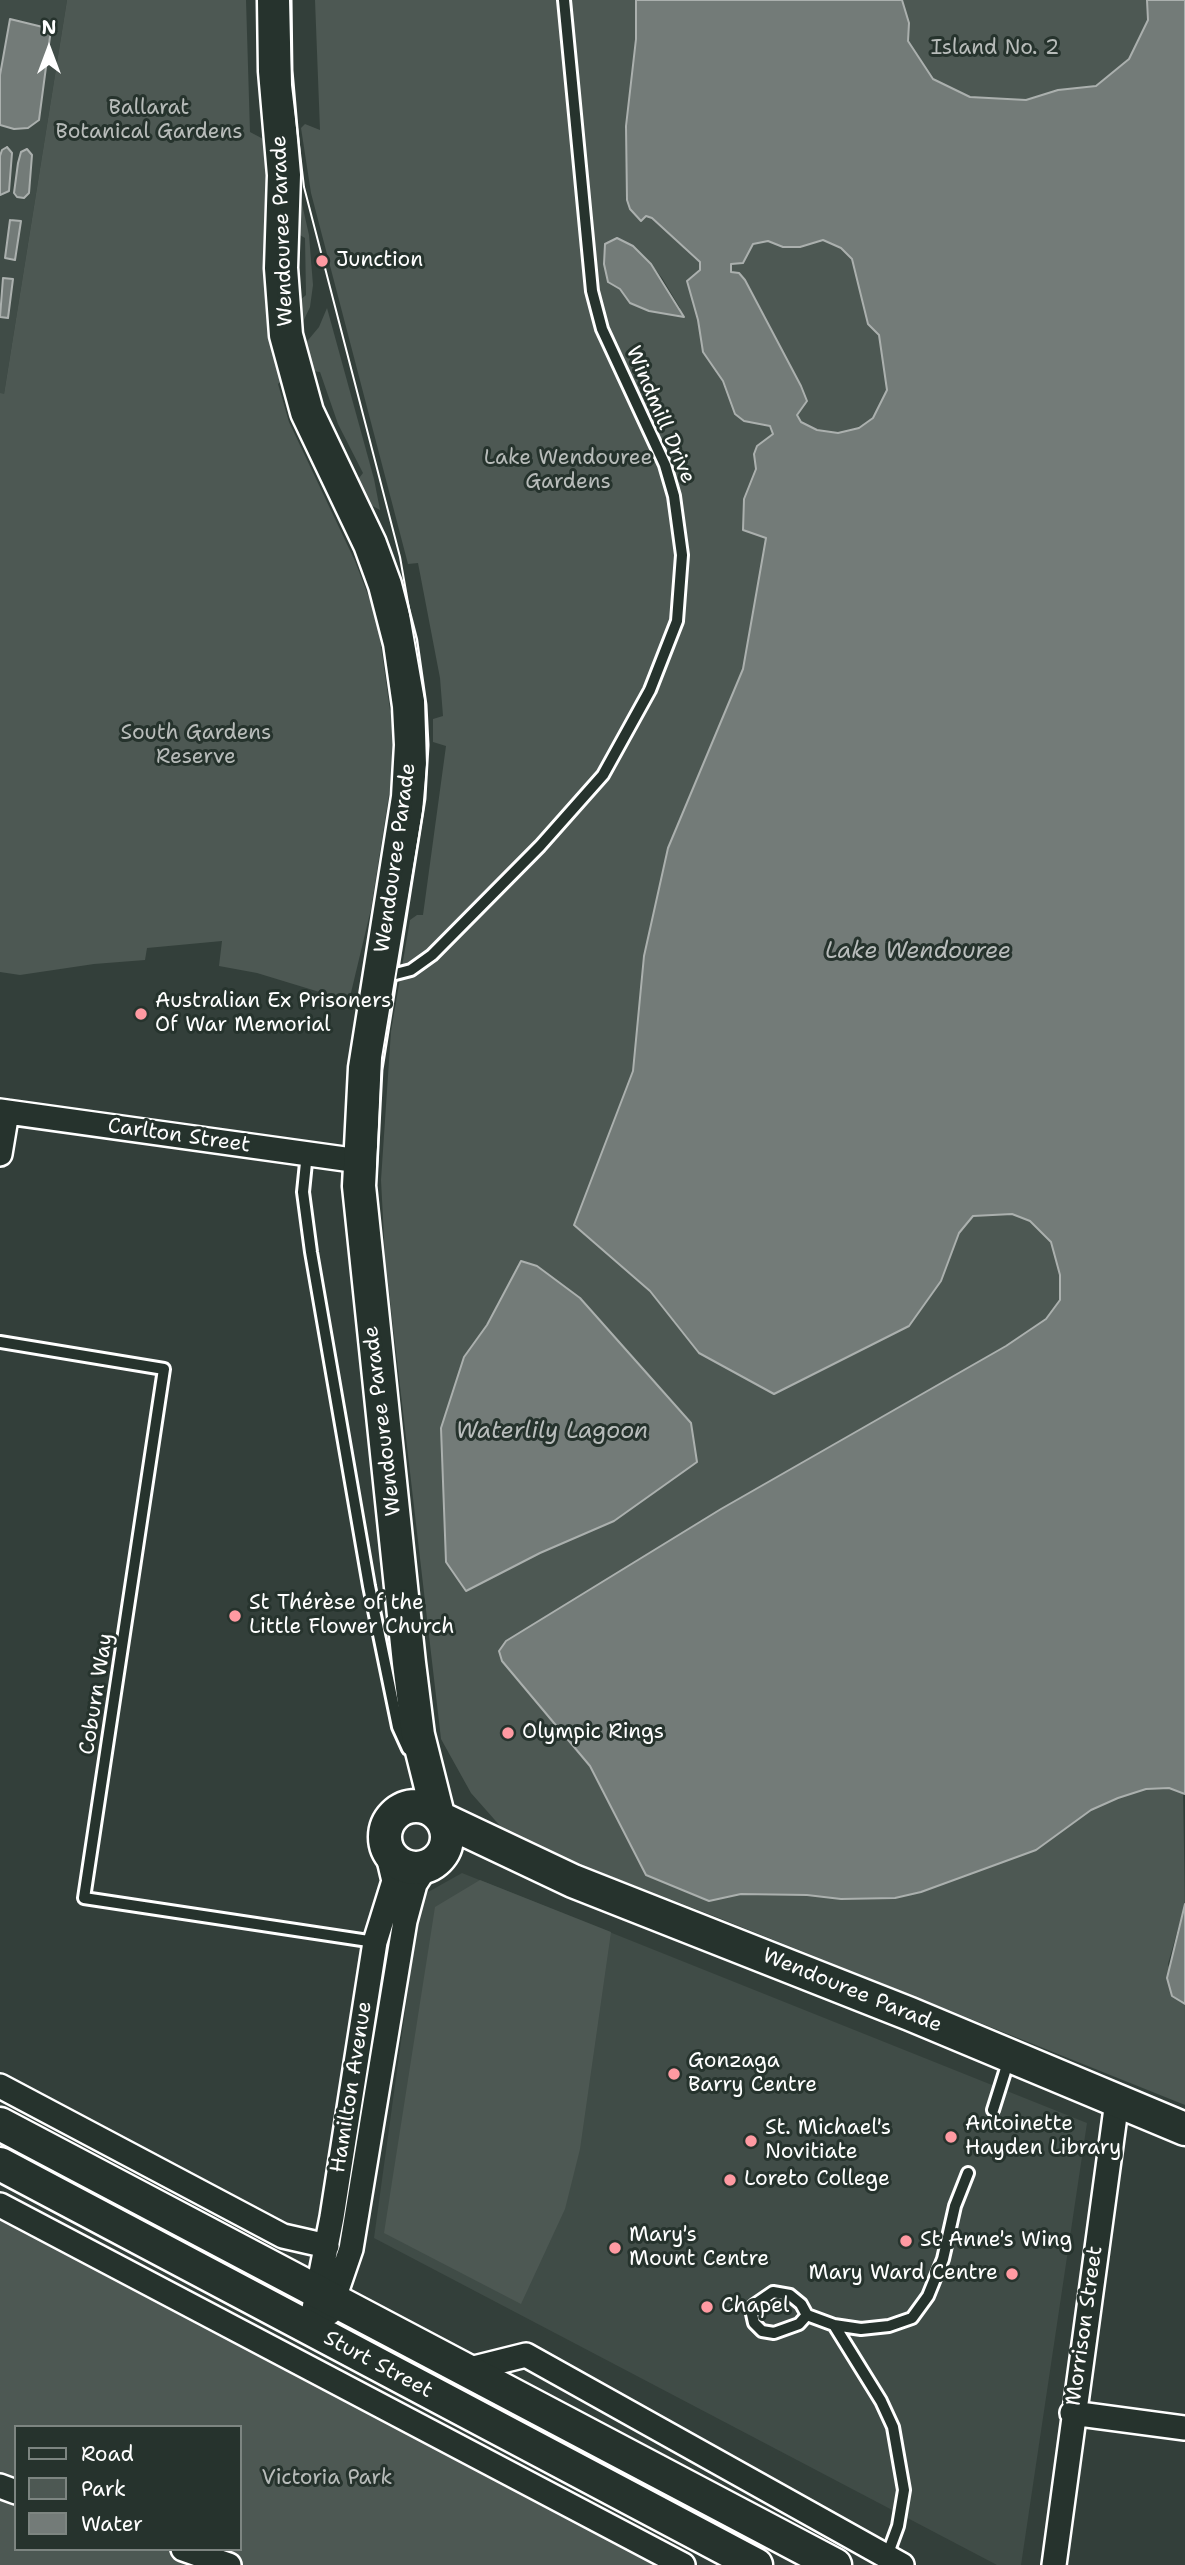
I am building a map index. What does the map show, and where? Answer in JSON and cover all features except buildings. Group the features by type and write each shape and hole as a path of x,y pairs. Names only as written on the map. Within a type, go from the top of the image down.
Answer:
{"street":[{"name":"Wendouree Parade","path":"274,0 275,71 284,175 281,259 286,335 307,412 378,564 394,616 406,671 411,769 401,851 365,1068 359,1161 364,1256 391,1472 415,1748 440,1817 518,1856 1185,2129"},
{"name":"Carlton Street","path":"3,1111 359,1161"},
{"path":"0,1154 3,1111"},
{"name":"Wendouree Parade","path":"395,1814 406,1795 415,1748"},
{"path":"417,1806 440,1817 448,1842 442,1856 428,1867 402,1865 386,1847 386,1829 395,1814 417,1806"},
{"name":"Hamilton Avenue","path":"326,2296 327,2246 375,1942 394,1881 386,1847"},
{"name":"Wendouree Parade","path":"428,1867 457,1858 518,1856"},
{"name":"Hamilton Avenue","path":"315,2332 326,2296 352,2249 405,1921 415,1884 428,1867"},
{"path":"0,2086 283,2236 327,2246"},
{"name":"Morrison Street","path":"1053,2561 1117,2101"},
{"name":"Sturt Street","path":"0,2124 835,2565"},
{"name":"Sturt Street","path":"0,2164 756,2565"},
{"name":"Sturt Street","path":"0,2205 683,2565"},
{"path":"466,2370 526,2355 895,2560"},
{"path":"1072,2413 1185,2428"},
{"path":"529,2483 547,2456"},
{"path":"189,2551 229,2565"}],"lane":[{"name":"Windmill Drive","path":"378,979 411,970 432,956 540,846 603,775 650,690 677,621 682,555 674,496 665,465 602,329 592,291 564,0"},
{"name":"Wendouree Parade","path":"307,1153 304,1208 354,1502 398,1727 415,1748"},
{"name":"Coburn Way","path":"0,1342 164,1369 84,1898 375,1942"},
{"path":"993,2110 1010,2056"},
{"path":"807,2315 799,2325 774,2333 762,2331 754,2323 752,2314 754,2305 773,2292 790,2295 801,2304 807,2315 834,2325 861,2329 889,2326 912,2318 928,2296 943,2259 955,2206 968,2173"},
{"path":"834,2325 881,2401 893,2427 904,2490 895,2560"}],"shaded area":[{"path":"0,0 67,0 4,394 0,394"},
{"name":"Loreto College","path":"462,1873 1087,2123 1021,2565 997,2565 374,2238 421,1896"}],"green space":[{"name":"South Gardens Reserve","path":"67,0 246,0 250,132 267,141 283,380 278,384 289,422 355,561 371,603 375,603 390,710 395,715 398,738 371,909 349,1001 257,973 219,966 222,941 147,948 145,960 94,964 20,975 0,972 0,393 4,394"},
{"name":"Lake Wendouree Gardens","path":"315,0 636,0 636,39 626,126 627,200 630,209 641,220 646,216 652,218 701,262 698,320 703,352 723,381 735,414 744,421 770,426 773,434 754,454 756,469 744,499 766,538 743,669 668,848 644,956 633,1071 574,1225 650,1291 699,1353 861,1350 909,1326 941,1281 959,1233 973,1216 1012,1214 1030,1220 1051,1242 1060,1275 1060,1300 1046,1319 1006,1346 579,1751 590,1766 646,1875 709,1901 741,1894 807,1895 841,1899 920,1892 1036,1850 1091,1810 1118,1798 1146,1789 1169,1788 1183,1792 1185,1904 1168,1964 1180,2002 1185,2004 1185,2105 719,1918 521,1842 509,1836 471,1793 441,1739 385,1257 381,1180 391,1031 410,920 417,915 423,915 446,746 433,742 433,719 443,716 440,678 418,563 408,564 311,193 301,128 305,124 320,130","holes":["651,264 662,278 680,308 649,311 630,303 620,289","522,1261 634,1362 690,1423 697,1462 614,1521 540,1553 446,1562 441,1428 464,1357 487,1325"]},
{"name":"Island No. 2","path":"902,0 1147,0 1148,20 1129,59 1096,86 1058,90 1026,100 970,97 932,79 908,41 909,23"},
{"path":"300,195 309,235 313,285 310,307 301,326 298,302 306,295 305,238 298,234"},
{"path":"823,240 841,248 852,258 868,324 879,335 887,390 873,418 859,428 838,433 817,430 801,422 797,415 801,386 745,280 739,273 731,272 730,264 743,263 753,244 768,241 783,247 800,247"},
{"path":"327,308 380,510 369,504 356,482 363,473 338,424 320,372 311,371 304,345 319,327"},
{"path":"480,1880 611,1932 580,2149 565,2209 521,2304 384,2233 435,1907"},
{"name":"Victoria Park","path":"0,2213 671,2565 0,2565"}],"water":[{"name":"Lake Wendouree","path":"636,0 902,0 909,23 908,41 933,79 970,97 1026,100 1058,90 1096,86 1129,59 1148,20 1147,0 1185,0 1185,1794 1169,1788 1146,1789 1118,1798 1091,1810 1036,1850 921,1892 895,1898 841,1899 807,1895 741,1894 709,1901 646,1875 590,1766 502,1661 499,1651 506,1641 721,1509 1006,1346 1046,1319 1060,1300 1060,1275 1051,1242 1030,1221 1012,1214 973,1216 959,1233 941,1281 909,1326 774,1394 699,1353 650,1291 574,1225 633,1071 644,956 668,848 743,669 766,538 743,530 744,499 756,469 754,454 757,446 773,434 770,426 744,421 735,414 723,381 703,352 698,320 687,281 700,270 700,262 652,218 646,216 641,221 630,209 627,200 626,126 636,39","holes":["823,240 841,248 852,259 868,324 879,335 887,390 873,418 859,428 838,433 817,430 801,422 797,415 807,401 801,386 745,280 739,273 731,272 731,264 743,263 753,244 768,241 783,247 800,247"]},
{"path":"10,19 51,29 39,120 28,128 14,129 0,125 0,75"},
{"path":"7,147 12,153 9,191 0,195 0,156 2,150"},
{"path":"27,149 32,155 29,193 24,198 17,197 14,193 21,152"},
{"path":"10,220 21,221 15,260 5,258"},
{"path":"617,238 633,246 651,264 684,317 649,311 630,303 620,289 608,282 604,264 605,244"},
{"path":"3,278 13,279 8,318 0,317"},
{"name":"Waterlily Lagoon","path":"521,1261 537,1266 580,1298 691,1423 697,1462 614,1521 540,1553 466,1591 446,1562 441,1428 464,1357 487,1325"},
{"path":"1185,1904 1185,2004 1172,1996 1167,1978"}],"tram line":[{"path":"290,0 292,85 304,187 400,557 425,700 427,765 423,812 382,1058 377,1169"}],"place":[{"name":"Junction","path":"322,261"},
{"name":"Australian Ex Prisoners Of War Memorial","path":"141,1014"},
{"name":"St Thérèse of the Little Flower Church","path":"235,1616"},
{"name":"Olympic Rings","path":"508,1733"},
{"name":"Gonzaga Barry Centre","path":"674,2074"},
{"name":"Antoinette Hayden Library","path":"951,2137"},
{"name":"St. Michael's Novitiate","path":"751,2141"},
{"name":"Loreto College","path":"730,2180"},
{"name":"St Anne's Wing","path":"906,2241"},
{"name":"Mary's Mount Centre","path":"615,2248"},
{"name":"Mary Ward Centre","path":"1012,2274"},
{"name":"Chapel","path":"707,2307"}],"park label":[{"name":"Ballarat Botanical Gardens","path":"149,121"}]}
